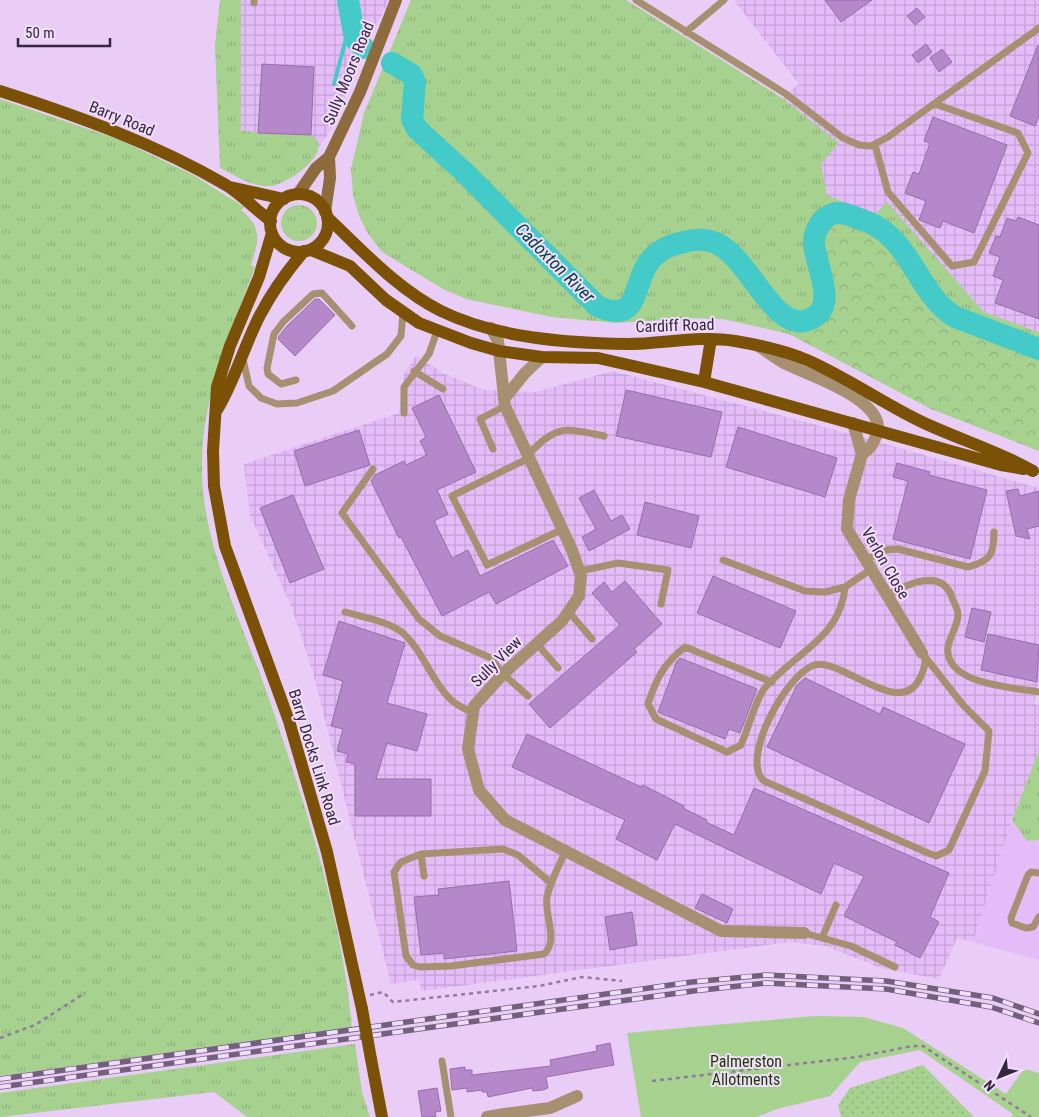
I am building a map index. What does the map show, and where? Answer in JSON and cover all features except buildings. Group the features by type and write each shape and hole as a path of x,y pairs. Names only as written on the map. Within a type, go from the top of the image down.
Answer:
{"main road":[{"name":"Sully Moors Road","path":"326,214 329,157 357,100 396,0"},
{"name":"Barry Road","path":"0,92 124,135 228,186 284,199"},
{"name":"Sully Moors Road","path":"298,194 316,168 329,157"},
{"name":"Barry Road","path":"228,186 272,227"},
{"path":"298,194 314,198 326,214 325,235 307,250 289,250 281,246 272,227 274,209 284,199 298,194"},
{"name":"Cardiff Road","path":"326,214 374,261 414,294 448,314 491,328 525,335 585,342 636,343 711,339 758,346 805,359 921,422 1006,455 1036,471"},
{"name":"Barry Docks Link Road","path":"272,227 259,276 220,372 213,432 214,486 225,546 289,721 327,852 361,1002 382,1117"},
{"name":"Cardiff Road","path":"307,250 350,266 402,313 437,331 499,351 542,357 598,358 704,382 853,422 1001,465 1036,471"},
{"name":"Barry Docks Link Road","path":"217,410 229,389 260,314 277,286 307,250"},
{"path":"704,382 711,339"}],"street":[{"name":"Sully View","path":"491,328 498,341 505,403 563,529 580,571 579,596 562,620 504,674 474,706 468,749 479,790 505,820 720,931 804,933"},
{"path":"758,346 787,364 834,384 873,413 878,430"},
{"path":"505,403 524,373 542,357"},
{"path":"853,422 862,454"},
{"name":"Verlon Close","path":"878,430 872,447 862,454 849,500 847,530 924,656"},
{"path":"487,1117 550,1108 577,1096"}],"lane":[{"path":"636,0 786,94 843,138 859,145 875,145 1039,28"},
{"path":"686,32 724,0"},
{"path":"875,145 888,192 952,266 974,262 1028,153 1018,132 935,104"},
{"path":"296,380 281,384 268,374 267,368 274,334 283,322 313,294 322,293 352,326"},
{"path":"242,354 249,386 262,398 277,404 297,403 333,391 387,354 401,336 402,313"},
{"path":"404,413 404,387 414,371 429,354 437,331"},
{"path":"414,371 443,389"},
{"path":"493,449 480,419 505,403"},
{"path":"563,529 487,565 452,496 528,456 544,438 562,430 604,436"},
{"path":"373,469 342,513 419,619 440,636 490,658 528,696"},
{"path":"723,560 805,591 825,592 845,587 886,550 898,549 968,567 979,564 989,558 994,550 994,532"},
{"path":"580,571 618,564 668,570 661,604"},
{"path":"886,596 908,584 925,580 940,582 951,592 958,614 946,649 952,664 963,676 1039,692"},
{"path":"772,682 686,647 670,659 655,684 648,704 656,719 726,752 741,745 764,690 835,623 844,600 845,587"},
{"path":"568,611 592,639"},
{"path":"345,612 390,626 401,632 413,644 447,696 473,713"},
{"path":"536,644 558,668"},
{"path":"924,656 962,705 989,731 989,749 985,771 949,850 936,856 928,854 764,781 759,777 757,770 758,748 773,710 789,685 808,668 816,664 826,665 878,687 900,692 909,691 916,686 925,669 924,656"},
{"path":"551,883 518,855 503,849 421,854 401,862 394,872 406,956 413,965 420,967 451,966 544,954 549,950 550,942 547,898 551,883 565,852"},
{"path":"421,854 424,876"},
{"path":"1039,872 1031,872 1028,875 1011,918 1012,923 1026,928 1033,927 1039,917"},
{"path":"822,938 836,904"},
{"path":"804,933 850,946 895,968"},
{"path":"442,1062 451,1117"}],"path":[{"path":"361,1002 383,992 394,1002 539,986 582,977 622,981"},
{"path":"0,1038 35,1025 85,993"},
{"path":"652,1081 881,1054 912,1046 923,1046 1031,1117"}],"shaded area":[{"path":"241,0 389,0 361,56 333,126 319,147 319,143 311,135 241,131"},
{"path":"737,0 1039,0 1039,332 984,312 887,202 874,215 827,195 821,164 776,108 786,94 799,84 735,2"},
{"path":"416,356 445,374 484,390 535,392 613,371 847,433 1039,488 1039,682 1034,704 1039,705 1039,750 1012,820 973,942 957,938 939,979 881,968 826,946 790,942 421,991 420,980 391,984 314,676 292,608 250,515 244,464 399,413 404,374"},
{"path":"1012,820 1027,840 1039,840 1039,960 973,942"}],"green space":[{"path":"220,0 241,0 241,131 311,135 318,141 318,149 314,158 307,166 287,180 277,184 270,186 257,185 220,168 215,45"},
{"path":"411,0 626,0 782,98 839,143 821,164 827,195 874,215 887,202 984,312 1039,332 1039,349 955,317 936,301 910,260 890,234 822,220 815,233 814,242 825,288 823,305 814,316 789,334 723,319 690,318 616,323 552,317 466,299 443,289 382,252 367,232 359,216 353,195 351,169 364,113"},
{"path":"0,99 120,140 193,175 244,207 241,210 256,229 257,241 251,265 255,267 220,362 207,411 202,461 203,491 208,521 224,580 267,693 320,858 340,943 352,1028 0,1076"},
{"path":"299,205 312,210 317,223 312,236 299,241 286,236 281,223 286,210"},
{"path":"840,213 880,226 892,235 934,297 955,317 1039,349 1039,451 931,409 789,334 813,317 823,303 825,291 816,251 815,238 817,227 825,218"},
{"path":"1039,750 1039,840 1027,841 1012,820"},
{"name":"Palmerston Allotments","path":"814,1016 863,1017 903,1028 1006,1094 1024,1069 1039,1073 1039,1117 1011,1117 1013,1114 920,1050 860,1062 830,1096 777,1109 756,1117 641,1117 627,1033"},
{"path":"355,1044 362,1092 370,1117 247,1117 214,1092 0,1117 0,1093"},
{"path":"923,1065 974,1117 841,1117 838,1105 850,1088"}],"waterway":[{"name":"Cadoxton River","path":"348,0 355,39 364,48"},
{"path":"334,84 352,16"},
{"name":"Cadoxton River","path":"392,63 411,74 415,82 412,119 417,129 464,172 597,306 620,311 627,308 632,302 647,265 654,256 662,249 673,245 704,240 724,248 736,259 782,314 795,321 808,320 818,314 823,306 825,296 815,250 815,234 826,217 841,213 875,225 890,236 941,306 955,317 1039,349"}],"railway":[{"path":"0,1079 692,982 766,975 886,981 993,998 1039,1014"},
{"path":"0,1087 693,991 766,983 886,989 991,1007 1039,1023"}]}
